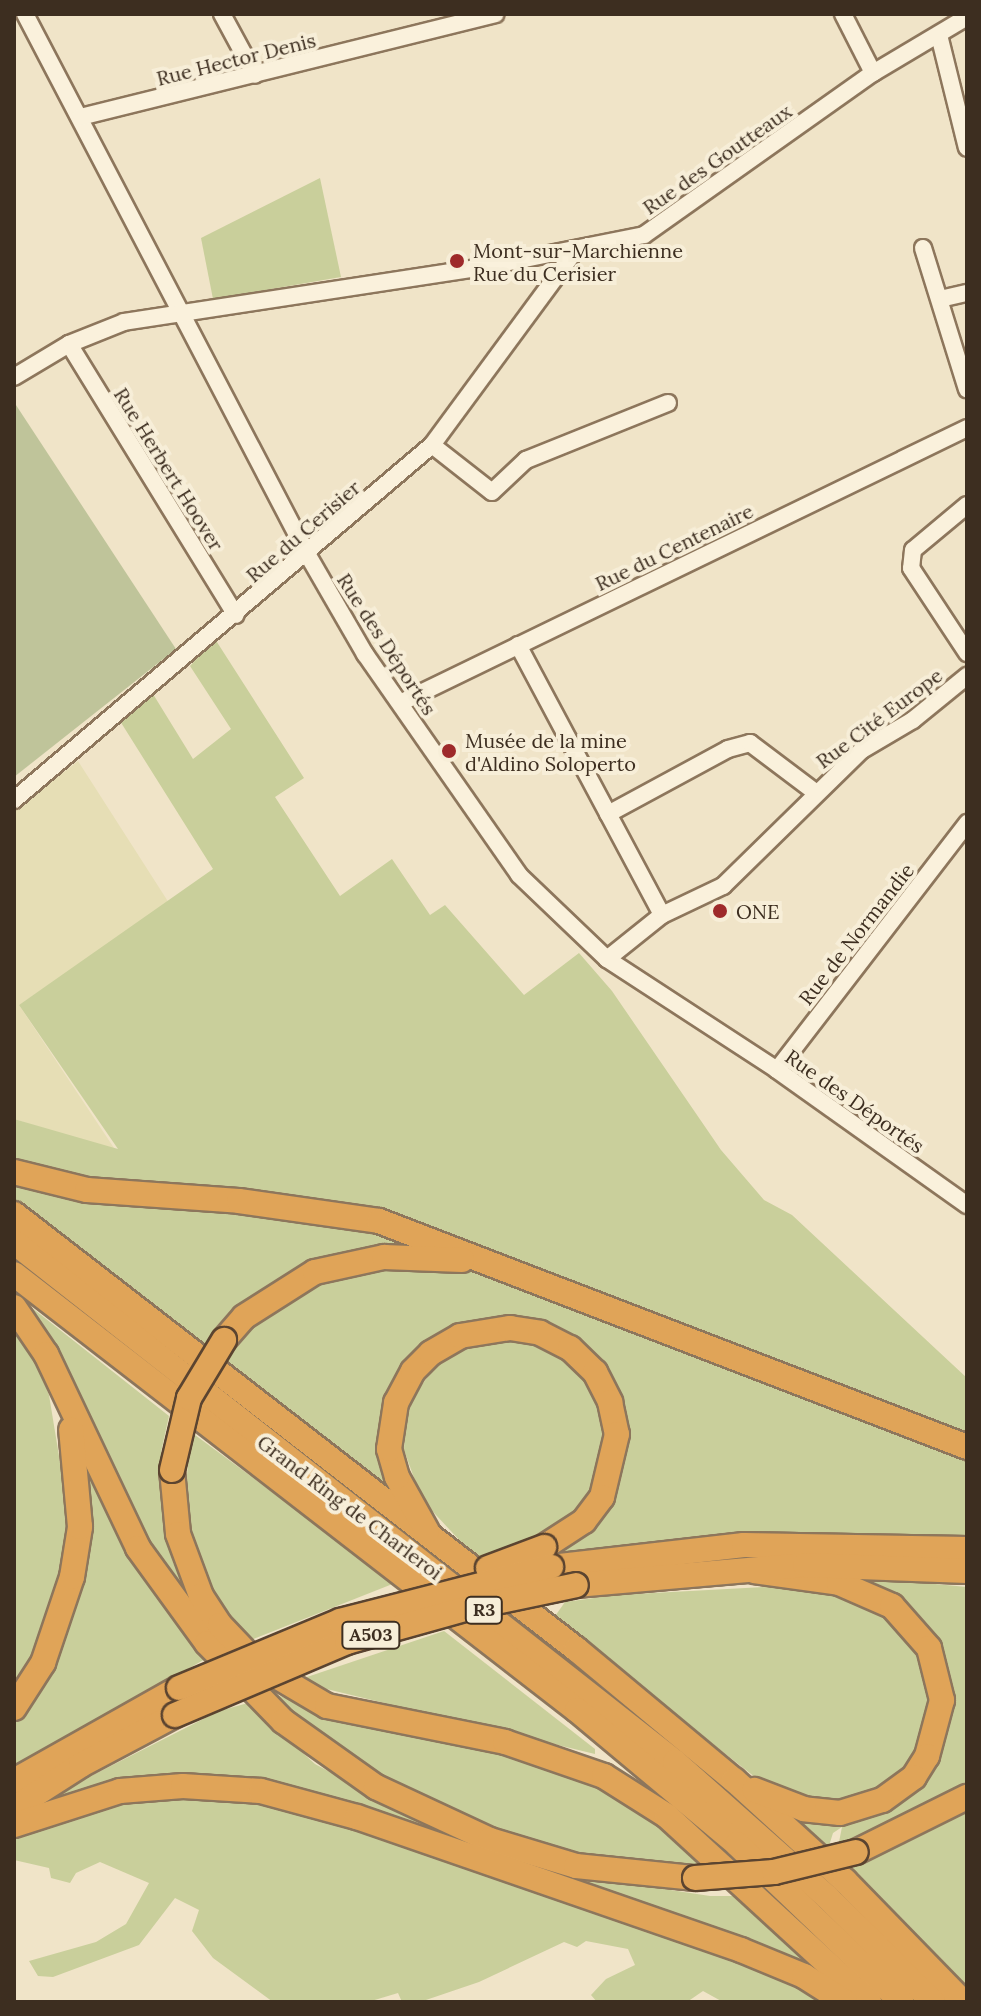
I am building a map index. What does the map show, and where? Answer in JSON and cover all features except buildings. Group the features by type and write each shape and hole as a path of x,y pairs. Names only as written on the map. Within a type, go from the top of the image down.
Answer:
{"highway":[{"path":"14,1172 127,1195 332,1211 379,1221 508,1268 967,1447"},
{"path":"14,1214 430,1540 576,1649 734,1780 845,1881 963,2002"},
{"name":"Grand Ring de Charleroi","path":"14,1242 663,1753 806,1877 933,2002"},
{"path":"508,1268 415,1254 345,1262 276,1294 224,1340 189,1398 172,1470 178,1534 201,1596 220,1625 259,1666 327,1706 505,1742 604,1776 667,1816 869,2002"},
{"name":"Grand Ring de Charleroi","path":"14,1274 577,1710 737,1844 902,2002"},
{"path":"14,1307 62,1388 112,1498 172,1599 236,1675 283,1721 376,1787 490,1840 576,1866 695,1878 774,1872 856,1852 967,1797"},
{"path":"430,1540 397,1477 389,1449 396,1403 413,1371 431,1353 460,1336 510,1328 540,1333 570,1348 595,1372 610,1402 617,1434 602,1497 584,1521 548,1557"},
{"path":"14,1708 43,1663 61,1622 78,1540 79,1483 62,1388"},
{"name":"A503","path":"14,1781 179,1688 340,1621 548,1557 744,1545 967,1549"},
{"name":"A503","path":"14,1808 81,1765 175,1715 347,1642 472,1607 576,1585 805,1565 967,1571"},
{"path":"734,1780 804,1809 840,1813 863,1809 914,1777 934,1741 942,1700 929,1648 892,1606 839,1583 754,1571"},
{"path":"14,1825 120,1791 183,1786 261,1791 357,1817 741,1950 804,1976 845,2002"}],"street":[{"name":"Rue des Déportés","path":"25,14 306,552 400,703 519,875 607,959 777,1070 966,1201"},
{"path":"222,14 255,75"},
{"name":"Rue Hector Denis","path":"80,117 495,14"},
{"path":"843,14 873,73"},
{"name":"Rue des Goutteaux","path":"14,377 69,344 124,322 575,251 644,235 873,73 967,17"},
{"path":"939,35 967,148"},
{"path":"923,248 967,389"},
{"name":"Rue du Cerisier","path":"14,800 236,615 432,445 575,251"},
{"path":"940,299 967,293"},
{"name":"Rue Herbert Hoover","path":"69,344 236,615"},
{"path":"432,445 492,492 526,460 668,403"},
{"name":"Rue du Centenaire","path":"400,703 967,428"},
{"path":"967,505 913,550 911,568 967,653"},
{"path":"518,645 662,915"},
{"name":"Rue Cité Europe","path":"607,959 662,915 723,886 815,792 862,750 913,720 967,676"},
{"name":"Rue Cité Europe","path":"608,814 728,749 750,743 815,792"},
{"name":"Rue de Normandie","path":"777,1070 967,823"}],"shaded area":[{"path":"78,761 169,903 19,1005 116,1151 14,1119 14,811"}],"green space":[{"path":"320,178 341,277 213,299 201,238"},
{"path":"14,402 176,649 14,777"},
{"path":"215,639 304,778 275,797 340,896 392,859 430,915 445,905 524,995 579,953 612,991 721,1150 764,1200 792,1215 967,1378 967,1434 396,1215 320,1199 106,1181 14,1160 14,1119 118,1149 19,1005 213,869 120,721 153,694 193,759 231,729 190,666"},
{"path":"14,1179 333,1219 428,1247 380,1246 309,1264 253,1298 201,1349 14,1199"},
{"path":"360,1268 458,1268 484,1273 967,1455 967,1538 881,1533 718,1535 550,1557 583,1530 623,1423 544,1326 411,1359 388,1491 221,1363 241,1335 284,1297"},
{"path":"17,1296 169,1416 161,1452 161,1501 173,1562 199,1614 158,1560"},
{"path":"14,1328 37,1361 49,1395 68,1511 62,1585 40,1651 14,1687"},
{"path":"492,1338 531,1341 562,1356 588,1382 599,1404 607,1444 594,1488 579,1510 539,1536 476,1558 422,1500 404,1450 405,1423 415,1393 438,1364 471,1343"},
{"path":"191,1432 395,1583 246,1642 220,1610 189,1535 185,1496"},
{"path":"85,1464 207,1658 14,1768 14,1725 40,1686"},
{"path":"850,1576 967,1587 967,1789 930,1811 838,1847 842,1827 833,1833 828,1849 789,1814 904,1794 945,1670"},
{"path":"784,1586 838,1594 892,1618 921,1653 931,1698 924,1738 908,1766 881,1788 840,1801 801,1797 760,1781 553,1619 565,1602 616,1595"},
{"path":"444,1631 595,1749 595,1754 306,1684 307,1677"},
{"path":"277,1695 362,1725 520,1756 580,1775 639,1808 711,1867 672,1868 575,1857 462,1821 389,1786 283,1705"},
{"path":"248,1703 315,1764 415,1818 618,1882 710,1896 742,1896 822,1970 299,1792 34,1805 219,1711"},
{"path":"161,1795 264,1800 723,1954 813,1988 834,2002 723,2002 703,1991 687,2002 597,2002 591,1995 606,1979 635,1965 628,1949 586,1941 577,1947 564,1942 479,1982 420,2002 402,2002 398,1993 368,2002 273,2002 213,1958 192,1931 199,1910 175,1898 139,1945 53,1977 38,1976 29,1961 96,1942 126,1924 149,1883 100,1862 76,1873 70,1883 51,1878 49,1868 14,1860 14,1838 36,1826"},
{"path":"967,1809 967,1991 850,1869"}],"place":[{"name":"Mont-sur-Marchienne Rue du Cerisier","path":"457,261"},
{"name":"Musée de la mine d'Aldino Soloperto","path":"449,751"},
{"name":"ONE","path":"720,911"}]}
